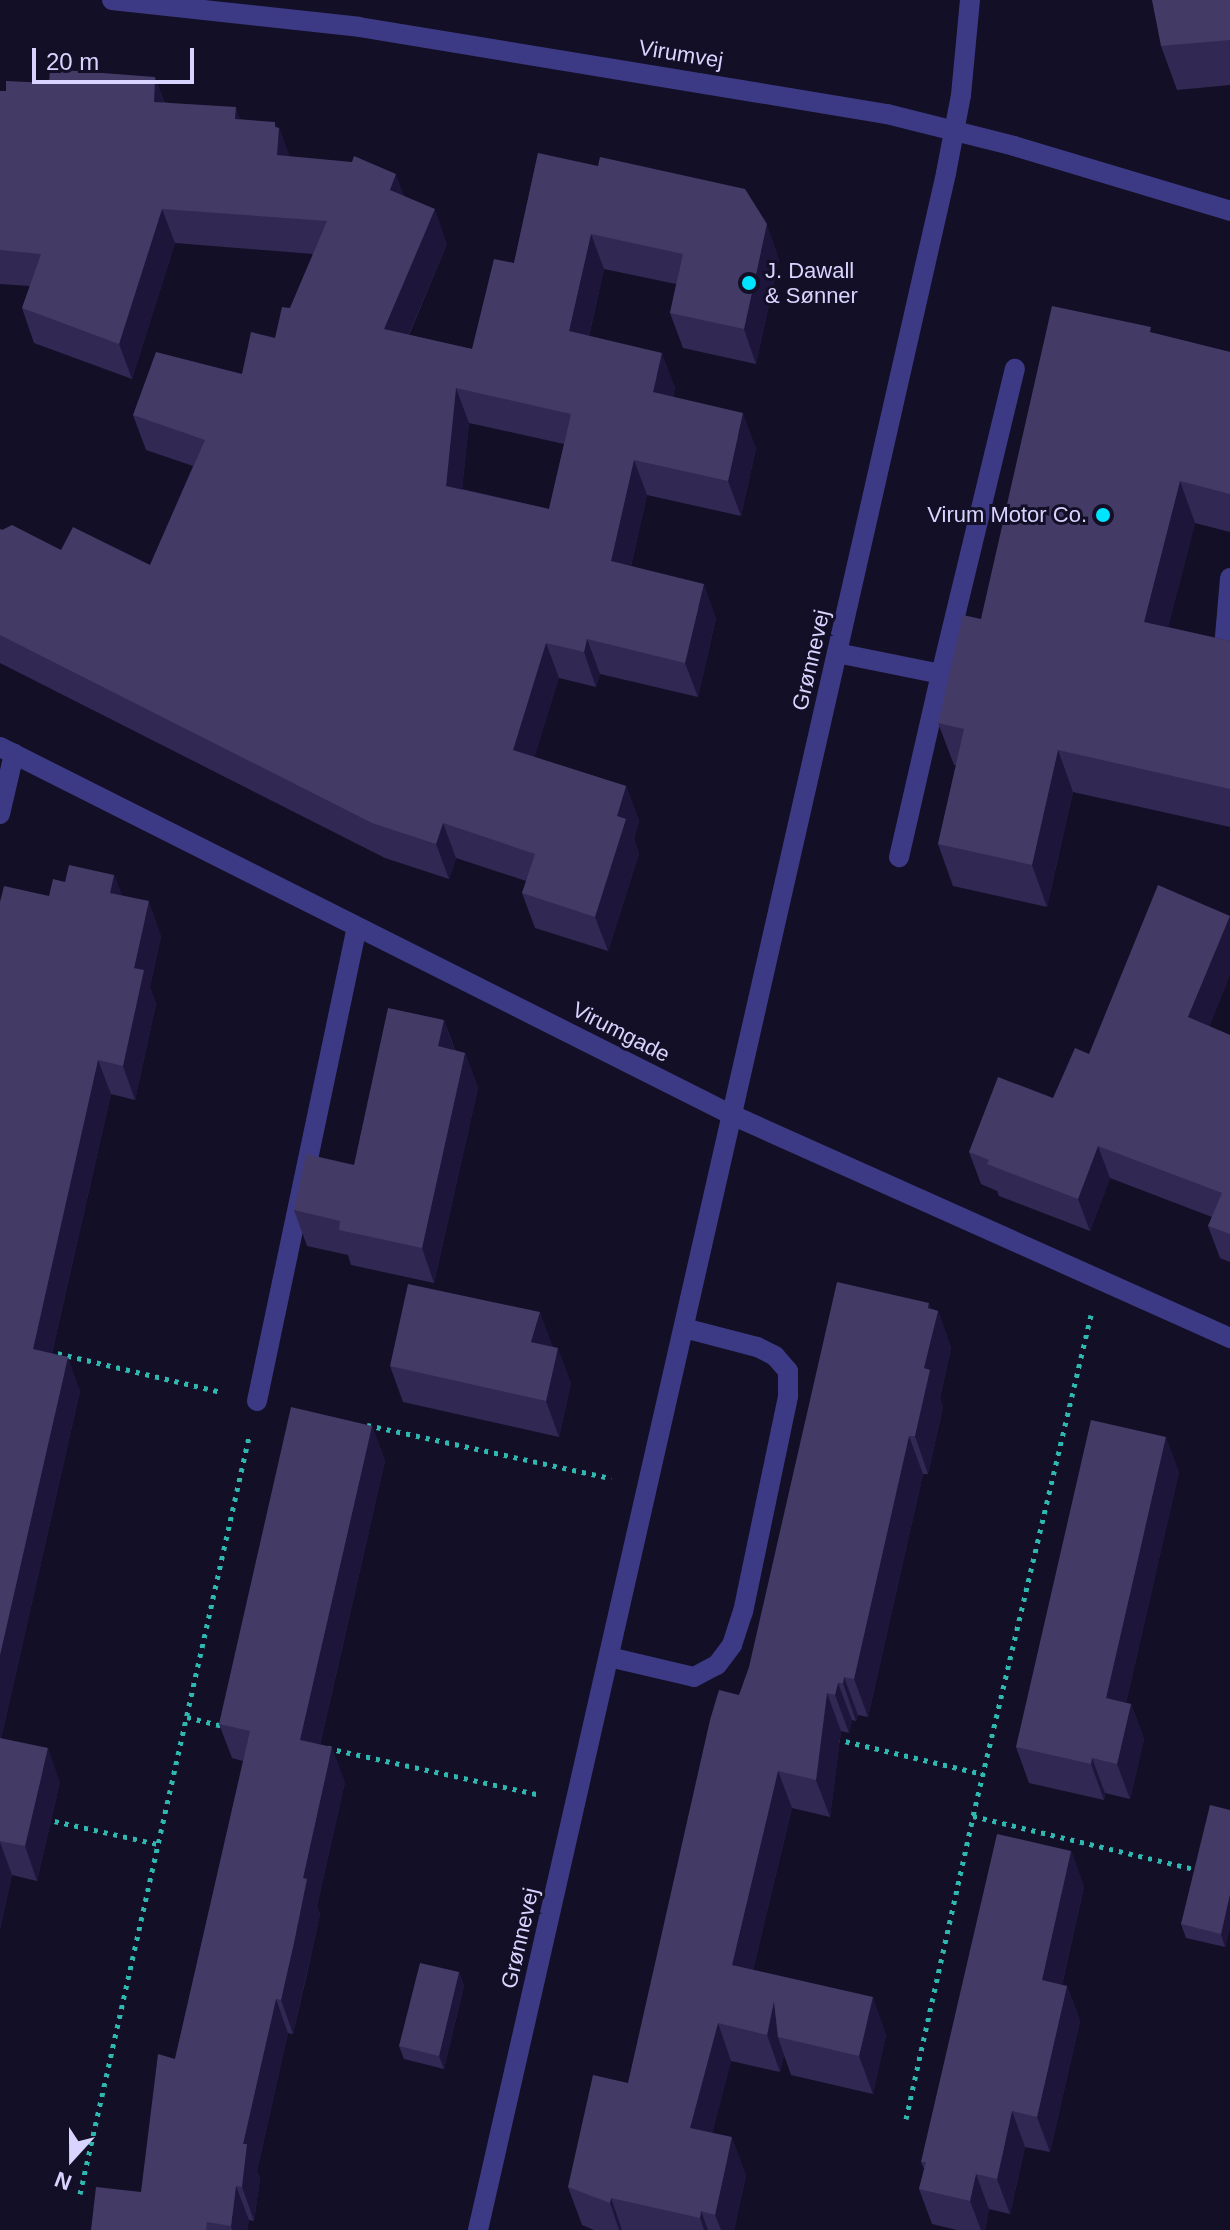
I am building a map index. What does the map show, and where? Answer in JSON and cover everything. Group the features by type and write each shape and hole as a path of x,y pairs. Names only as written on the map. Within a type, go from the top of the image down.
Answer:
{"street":[{"name":"Virumvej","path":"112,0 359,27 761,91 954,129 1230,211"},
{"name":"Grønnevej","path":"478,2230 954,129 970,0"},
{"path":"899,857 1015,369"},
{"path":"1230,578 1224,648 1230,654"},
{"path":"837,653 941,674"},
{"path":"0,814 7,751"},
{"name":"Virumgade","path":"7,751 732,1115 1230,1338"},
{"path":"257,1401 357,927"},
{"path":"609,1657 694,1677 717,1665 732,1645 743,1612 788,1396 788,1371 775,1356 757,1347 684,1328"}],"path":[{"path":"906,2119 973,1816 1100,1279"},
{"path":"45,1350 257,1401 80,2194"},
{"path":"365,1425 648,1486"},
{"path":"187,1717 233,1728"},
{"path":"831,1738 983,1774"},
{"path":"325,1748 576,1804"},
{"path":"973,1816 1200,1871"},
{"path":"43,1819 158,1844"}],"building":[{"path":"1152,0 1230,0 1230,40 1161,46"},
{"path":"50,69 155,77 154,102 236,107 235,119 275,122 275,127 279,128 277,155 352,162 354,156 396,174 390,190 435,209 384,329 472,349 494,259 514,263 538,153 598,166 600,157 745,189 767,224 744,329 670,313 683,254 591,234 569,331 662,353 653,392 743,413 728,481 634,460 611,561 704,584 685,663 587,639 584,652 546,643 513,750 626,786 617,816 626,819 595,917 522,893 535,854 443,823 436,844 372,823 0,635 0,529 12,525 61,550 73,527 150,565 205,440 133,415 156,352 242,374 251,332 275,338 282,307 290,308 327,221 162,209 119,344 22,308 41,254 0,250 0,91 6,91 6,81 49,83","holes":["456,388 571,414 549,509 446,486"]},
{"path":"1052,306 1151,327 1150,332 1230,352 1230,494 1180,481 1144,622 1230,641 1230,789 1058,750 1032,865 938,844 964,729 938,723 963,615 981,619"},
{"path":"69,865 114,875 110,893 149,901 134,968 144,970 123,1066 98,1060 33,1349 68,1357 0,1655 0,902 4,886 49,896 53,879 65,882"},
{"path":"1158,885 1230,916 1188,1017 1230,1035 1230,1234 1208,1226 1222,1193 1098,1146 1078,1199 987,1164 989,1160 969,1152 998,1077 1053,1098 1075,1048 1089,1054"},
{"path":"388,1008 444,1020 438,1046 465,1053 422,1248 339,1230 340,1221 294,1210 306,1154 354,1165"},
{"path":"837,1282 929,1303 928,1308 938,1311 924,1368 930,1370 915,1436 909,1436 854,1679 844,1677 843,1683 838,1683 835,1695 827,1693 816,1780 778,1771 732,1965 873,1997 859,2056 778,2037 774,2001 767,2035 718,2023 690,2128 732,2137 715,2215 701,2211 700,2218 611,2198 610,2203 568,2187 593,2075 628,2083 710,1720 719,1690 739,1695 749,1667"},
{"path":"408,1284 540,1312 531,1342 558,1348 546,1401 390,1366"},
{"path":"291,1407 372,1426 300,1740 332,1747 303,1878 307,1879 294,1943 281,2000 276,1999 243,2144 247,2144 242,2187 236,2186 231,2226 207,2222 206,2230 91,2230 96,2187 141,2192 158,2054 175,2059 250,1731 219,1724"},
{"path":"1091,1420 1166,1437 1106,1698 1131,1704 1117,1764 1092,1758 1091,1764 1016,1747"},
{"path":"0,1738 48,1748 25,1846 0,1841"},
{"path":"1210,1805 1230,1810 1230,1894 1221,1934 1181,1924"},
{"path":"997,1834 1071,1851 1042,1980 1067,1986 1037,2117 1012,2111 997,2179 976,2174 970,2201 919,2189 926,2162 921,2162"},
{"path":"420,1963 459,1972 439,2056 399,2046"}],"place":[{"name":"J. Dawall & Sønner","path":"749,283"},
{"name":"Virum Motor Co.","path":"1103,515"}]}
